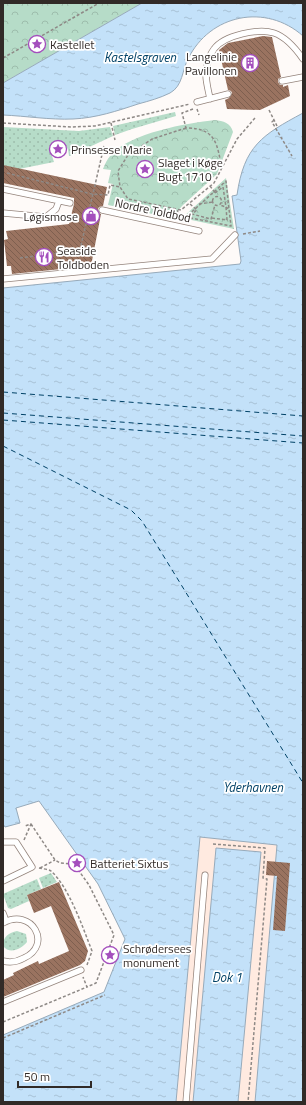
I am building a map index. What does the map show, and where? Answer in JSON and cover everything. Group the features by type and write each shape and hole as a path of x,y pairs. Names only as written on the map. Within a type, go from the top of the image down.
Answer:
{"lane":[{"path":"210,99 206,77 208,62 214,48 221,42 232,37 258,31 275,34 288,42 303,59"},
{"path":"282,81 303,77"},
{"path":"196,102 228,94"},
{"path":"3,189 70,203"},
{"path":"3,213 46,217 56,209 59,201"},
{"name":"Nordre Toldbod","path":"102,210 199,231"},
{"path":"3,279 212,259 235,235"},
{"path":"3,842 16,842 32,867 3,881"},
{"path":"186,1102 206,875"},
{"path":"3,913 5,922 15,918 21,918 30,922 36,930 38,942 34,951 30,955 14,962 3,961"},
{"path":"3,1002 81,970"}],"path":[{"path":"3,58 99,3"},
{"path":"3,123 71,127 95,126 196,102"},
{"path":"186,128 182,112 197,107 199,115"},
{"path":"269,110 277,126"},
{"path":"222,169 213,137 204,131 186,128 152,139 128,155 118,171 120,187 128,199 181,210 214,183 222,169 237,139 255,118"},
{"path":"274,120 272,122 274,127 292,156"},
{"path":"111,123 115,140"},
{"path":"20,258 80,250 104,146"},
{"path":"7,172 92,194 108,196 110,185 120,187"},
{"path":"226,181 231,226 186,217 200,204 226,181"},
{"path":"210,186 221,199 220,204"},
{"path":"195,208 197,210 192,214 227,220 223,187 215,192"},
{"path":"213,202 213,199 217,196"},
{"path":"200,204 213,202"},
{"path":"211,222 215,205 213,202"},
{"path":"190,203 195,208"},
{"path":"215,205 220,204 229,209"},
{"path":"246,233 260,231"},
{"path":"25,826 31,824"},
{"path":"28,832 31,824"},
{"path":"3,1022 96,983 114,935 89,885 74,864 60,863 55,860 31,824"},
{"path":"213,844 265,848 263,878 267,878 248,1102"},
{"path":"40,868 55,860"},
{"path":"32,867 50,870 70,899 92,951 88,964 81,970 87,986"},
{"path":"3,1038 105,995"}],"shaded area":[{"path":"199,837 277,845 255,1102 176,1102"}],"green space":[{"name":"Kastellet","path":"3,3 142,3 3,83"},
{"path":"175,112 176,116 115,135 113,126"},
{"path":"215,120 229,125 233,132 217,174 182,206 172,218 108,205 113,184 108,183 111,170 103,169 106,162 120,147 145,135 160,130"},
{"path":"3,127 79,131 110,127 113,136 70,156 68,149 65,146 54,149 51,153 54,162 19,169 3,169"},
{"path":"226,178 234,229 182,218"},
{"path":"51,873 57,882 43,888 39,878"},
{"path":"37,879 41,889 27,895 29,901 11,909 8,908 3,894"},
{"path":"17,931 26,934 27,942 22,947 12,951 6,949 3,946 5,937"}],"water":[{"name":"Kastelsgraven","path":"142,3 303,3 303,36 288,26 273,19 256,17 240,18 224,23 210,32 198,44 186,63 180,82 170,93 150,101 106,114 90,117 56,119 3,115 3,83"},
{"name":"Yderhavnen","path":"303,113 303,1102 255,1102 277,845 200,837 176,1102 3,1102 3,1035 104,992 125,939 98,884 39,801 16,808 20,823 5,827 3,824 3,288 240,264 241,261 232,196 237,195 244,165 250,153 266,136 276,128"},
{"name":"Dok 1","path":"216,848 261,852 238,1102 193,1102"}],"building":[{"name":"Langelinie Pavillonen","path":"263,36 272,37 281,77 278,79 278,82 280,85 283,85 283,87 288,85 290,96 260,110 227,109 225,100 229,98 232,93 228,90 219,50 228,43"},
{"path":"3,165 107,187 103,206 99,207 98,209 99,213 101,214 91,266 12,274 11,266 7,266 4,240 8,239 6,231 69,224 74,198 3,183"},
{"path":"267,861 290,863 285,931 273,930 277,876 266,875"},
{"path":"59,882 88,951 85,961 80,965 3,997 3,980 14,975 13,973 38,961 39,964 69,951 51,906 34,913 27,895"}],"ferry route":[{"path":"3,392 303,416"},
{"path":"3,413 303,436"},
{"path":"3,420 303,443"},
{"path":"3,446 131,510 142,521 303,783"}],"place":[{"name":"Kastellet","path":"37,44"},
{"name":"Langelinie Pavillonen","path":"250,63"},
{"name":"Prinsesse Marie","path":"58,149"},
{"name":"Slaget i Køge Bugt 1710","path":"145,169"},
{"name":"Løgismose","path":"91,216"},
{"name":"Seaside Toldboden","path":"44,257"},
{"name":"Batteriet Sixtus","path":"77,863"},
{"name":"Schrødersees monument","path":"110,955"}]}
